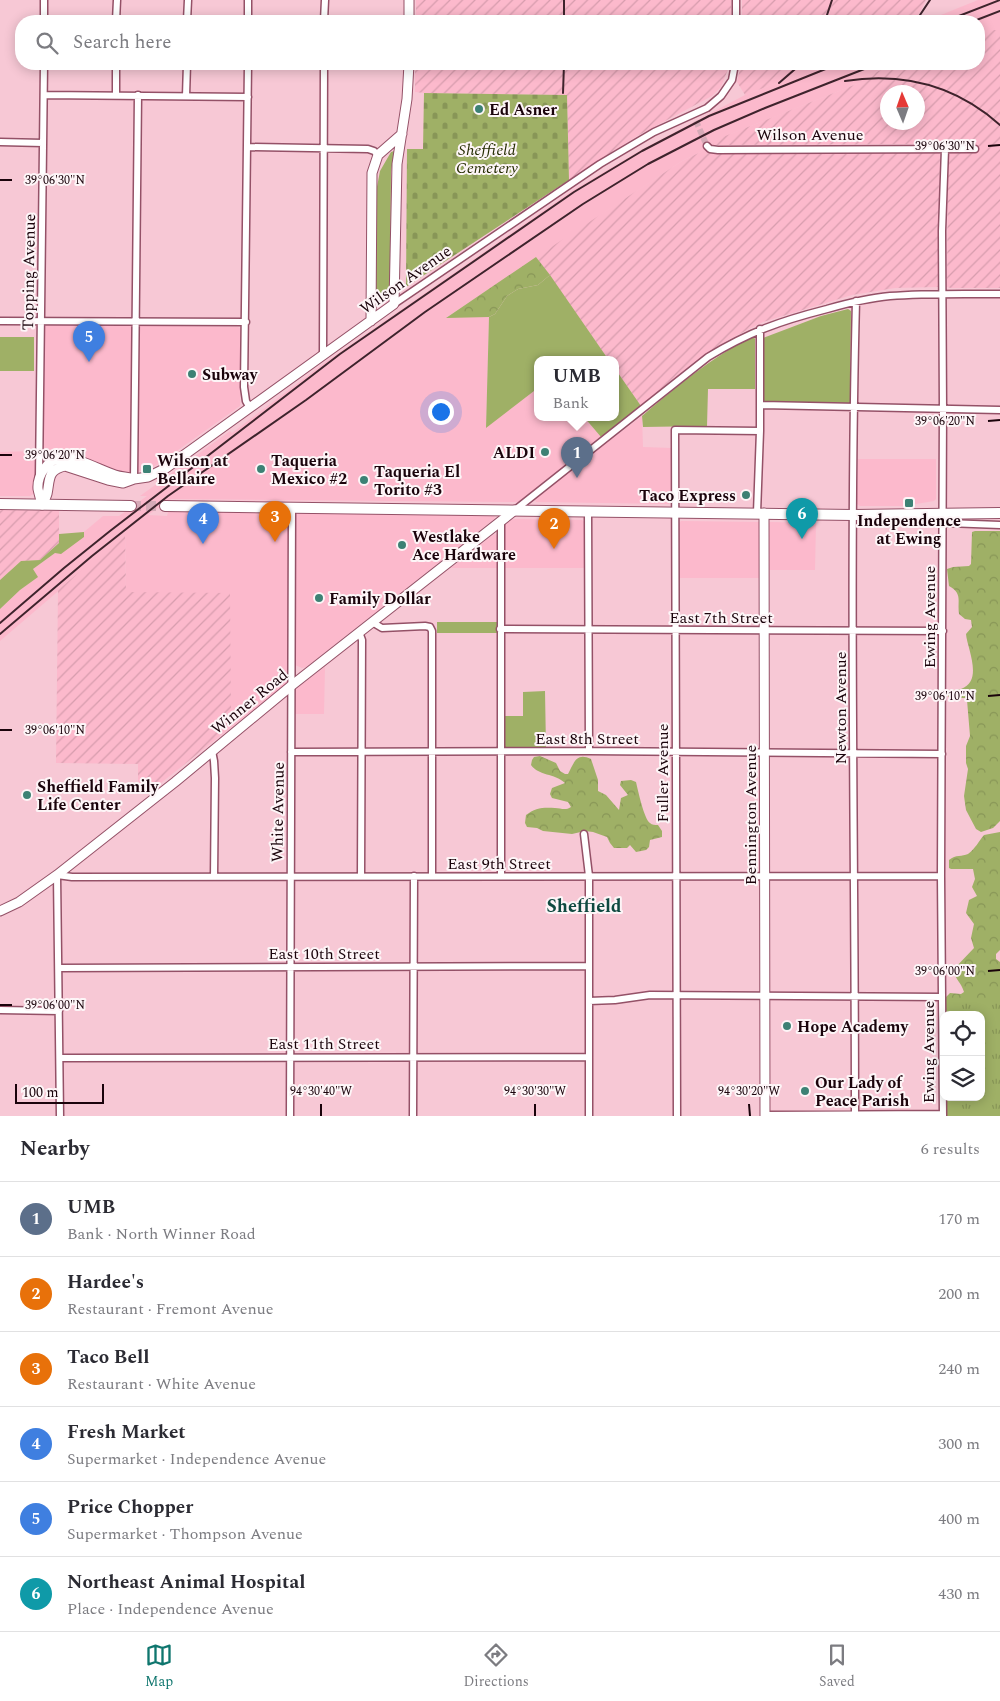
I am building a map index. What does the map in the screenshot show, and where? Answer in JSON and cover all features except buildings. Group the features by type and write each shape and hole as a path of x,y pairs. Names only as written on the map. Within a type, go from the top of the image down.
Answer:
{"main road":[{"path":"409,0 409,15"},
{"path":"394,304 397,164 407,99 409,70"},
{"path":"371,320 372,173 378,155 402,134"},
{"name":"Wilson Avenue","path":"42,505 47,495 49,478 52,472 64,466 123,483 148,477 166,468 394,304"},
{"name":"Wilson Avenue","path":"39,480 46,466 53,460 62,458 134,479"},
{"path":"39,480 38,489 42,505"},
{"path":"0,504 131,506"},
{"path":"165,506 675,513 1000,513"},
{"name":"Winner Road","path":"0,910 19,902 57,875 212,752 291,686 514,510"},
{"name":"Bennington Avenue","path":"761,513 765,630 765,1115"}],"street":[{"path":"44,0 44,15"},
{"path":"116,15 117,0"},
{"path":"187,15 188,0"},
{"path":"248,0 248,15"},
{"path":"324,15 325,0"},
{"path":"736,0 736,15"},
{"name":"Topping Avenue","path":"39,480 44,70"},
{"path":"116,70 116,95"},
{"path":"186,96 187,70"},
{"path":"248,70 244,387 246,401 250,408"},
{"path":"323,355 324,70"},
{"name":"Wilson Avenue","path":"394,304 600,164 654,132 694,117 721,96 732,80 734,70"},
{"path":"44,95 248,96"},
{"path":"134,479 138,95"},
{"path":"0,142 43,143"},
{"name":"Wilson Avenue","path":"707,146 710,149 718,150 975,150"},
{"path":"247,147 368,149 378,155"},
{"name":"Ewing Avenue","path":"943,1115 941,876 944,409 942,231 945,149"},
{"path":"514,510 708,358 733,342 760,329 790,318 856,301 890,296 1000,294"},
{"name":"Newton Avenue","path":"855,1116 853,514 856,301"},
{"path":"0,321 246,322"},
{"name":"Bennington Avenue","path":"760,329 761,513"},
{"path":"760,405 1000,410"},
{"name":"Fuller Avenue","path":"677,1116 675,430 760,431"},
{"name":"White Avenue","path":"290,1116 292,508"},
{"path":"588,511 589,752"},
{"path":"942,513 947,523 1000,525"},
{"path":"501,521 501,876"},
{"path":"372,622 382,628 425,626 430,627 432,631 432,876"},
{"name":"East 7th Street","path":"500,629 942,631"},
{"path":"359,632 362,640 361,876"},
{"path":"212,752 215,778 214,877"},
{"name":"East 8th Street","path":"291,752 942,754"},
{"path":"584,834 589,876 589,1116"},
{"path":"57,875 60,1116"},
{"name":"East 9th Street","path":"57,875 72,877 941,876"},
{"path":"413,1116 414,876"},
{"name":"East 10th Street","path":"59,968 589,966"},
{"path":"589,1001 615,1000 650,995 942,997"},
{"path":"0,1010 60,1011"},
{"name":"East 11th Street","path":"60,1058 589,1057"},
{"path":"765,1115 943,1115"}],"shaded area":[{"path":"416,0 731,0 731,15 416,15"},
{"path":"742,0 926,0 918,15 742,15"},
{"path":"978,0 1000,0 1000,31 985,33 985,15 941,15"},
{"path":"994,30 1000,31 1000,288 947,287 948,144 713,145 710,142 865,82 867,75 882,70 985,70 985,32"},
{"path":"415,70 728,70 721,87 712,96 637,136 569,180 567,95 415,92"},
{"path":"740,70 800,70 795,76 745,95 737,82"},
{"path":"800,70 882,70 867,75 866,82 854,85 711,142 707,149 682,161 447,317 489,317 486,427 534,391 534,421 587,421 601,437 519,502 171,499 148,515 167,516 168,512 282,513 288,516 288,680 286,684 238,722 232,716 231,711 126,592 125,534 0,641 0,609 37,577 33,569 55,553 84,537 84,532 103,516 119,516 147,496 140,496 230,431 232,433 327,361 572,191 639,151 745,95 795,76"},
{"path":"707,149 714,152 939,153 938,287 895,288 852,295 763,322 728,340 693,363 641,406 619,374 619,356 606,356 536,257 682,161"},
{"path":"47,324 238,327 241,329 240,406 157,465 143,471 121,473 74,457 43,464 44,327"},
{"path":"642,416 643,447 671,448 671,501 669,504 536,502 536,497"},
{"path":"0,452 36,452 35,493 30,496 0,496"},
{"path":"858,459 936,459 936,499 934,501 904,506 860,506 857,504"},
{"path":"0,510 59,511 59,543 40,560 21,561 0,580"},
{"path":"298,513 492,515 495,517 306,667 302,668 295,665 294,660 295,515"},
{"path":"510,520 582,520 585,522 584,568 504,568 504,526"},
{"path":"681,521 759,522 761,578 679,578 679,523"},
{"path":"770,522 816,523 815,570 768,570 768,524"},
{"path":"125,534 126,592 230,593 231,711 232,716 238,722 147,794 138,781 138,764 56,763 58,590"},
{"path":"496,534 497,568 451,568 493,535"},
{"path":"325,667 324,714 295,714 295,692 297,688"}],"green space":[{"name":"Sheffield Cemetery","path":"424,93 567,95 569,180 406,287 407,149 423,149"},
{"path":"394,151 391,172 390,293 381,302 378,301 375,289 376,192 380,171 391,152"},
{"path":"536,257 550,275 538,285 518,289 507,296 495,314 489,317 446,318"},
{"path":"550,275 606,356 534,356 534,391 486,428 489,317 495,314 507,296 518,289 538,285"},
{"path":"848,309 851,311 850,403 763,402 763,338 821,316"},
{"path":"753,336 755,339 755,389 708,389 707,426 643,427 642,416 668,394 709,363"},
{"path":"0,337 34,337 34,371 0,371"},
{"path":"619,374 641,406 601,437 587,421 619,421"},
{"path":"1000,531 1000,821 993,828 981,832 976,829 966,810 964,796 968,769 966,746 970,736 967,700 965,698 950,698 947,695 948,691 961,689 968,685 972,679 973,664 966,634 972,627 971,620 965,619 959,614 958,595 949,586 947,569 969,566 971,564 972,532"},
{"path":"84,532 84,537 61,554 55,553 33,569 38,577 20,590 0,609 0,580 21,561 40,560 59,543 59,534"},
{"path":"437,622 497,622 497,633 437,633"},
{"path":"545,691 546,748 506,748 503,745 503,716 523,716 523,692"},
{"path":"540,756 556,763 560,771 565,774 568,774 579,758 586,757 591,759 598,780 598,791 606,795 619,810 621,798 628,795 620,785 621,781 631,780 636,782 646,816 651,824 658,825 662,831 662,837 650,840 649,847 646,850 636,852 630,845 627,848 614,848 607,837 593,832 585,831 572,834 527,827 525,823 526,815 536,809 565,809 571,807 568,802 552,798 550,794 552,788 565,783 534,769 531,765 534,757"},
{"path":"1000,832 1000,950 996,954 996,959 1000,962 1000,1022 985,1016 985,1011 958,1011 943,1000 950,993 961,994 964,992 953,970 974,948 971,938 974,924 966,913 969,900 977,896 972,887 975,879 973,869 951,869 949,868 949,860 968,854 984,835"},
{"path":"1000,1000 1000,1116 946,1116 946,1101 985,1101 985,1011 945,1011 945,1001"}],"tunnel":[{"path":"696,121 707,146"},
{"path":"131,506 165,506"}],"railway":[{"path":"564,0 564,15"},
{"path":"827,15 832,0"},
{"path":"920,15 930,0"},
{"path":"961,15 1000,0"},
{"path":"985,17 1000,11"},
{"path":"563,93 564,70"},
{"path":"779,83 794,70"},
{"path":"0,623 110,531 340,354 574,192 642,151 709,116 823,70"},
{"path":"0,634 92,556 168,496 306,400 425,312 583,204 648,164 714,130 862,70"},
{"path":"845,81 888,78 928,85 947,91 965,100 983,111 1000,125"}],"place":[{"name":"Ed Asner","path":"479,109"},
{"name":"Price Chopper","path":"89,362"},
{"name":"Subway","path":"192,374"},
{"name":"ALDI","path":"545,452"},
{"name":"Wilson at Bellaire","path":"147,469"},
{"name":"Taqueria Mexico #2","path":"261,469"},
{"name":"UMB","path":"577,478"},
{"name":"Taqueria El Torito #3","path":"364,480"},
{"name":"Taco Express","path":"746,495"},
{"name":"Independence at Ewing","path":"909,503"},
{"name":"Northeast Animal Hospital","path":"802,539"},
{"name":"Taco Bell","path":"275,542"},
{"name":"Fresh Market","path":"203,544"},
{"name":"Westlake Ace Hardware","path":"402,545"},
{"name":"Hardee's","path":"554,549"},
{"name":"Family Dollar","path":"319,598"},
{"name":"Sheffield Family Life Center","path":"27,795"},
{"name":"Hope Academy","path":"787,1026"},
{"name":"Our Lady of Peace Parish","path":"805,1091"}],"district":[{"name":"Sheffield","path":"584,906"}]}
